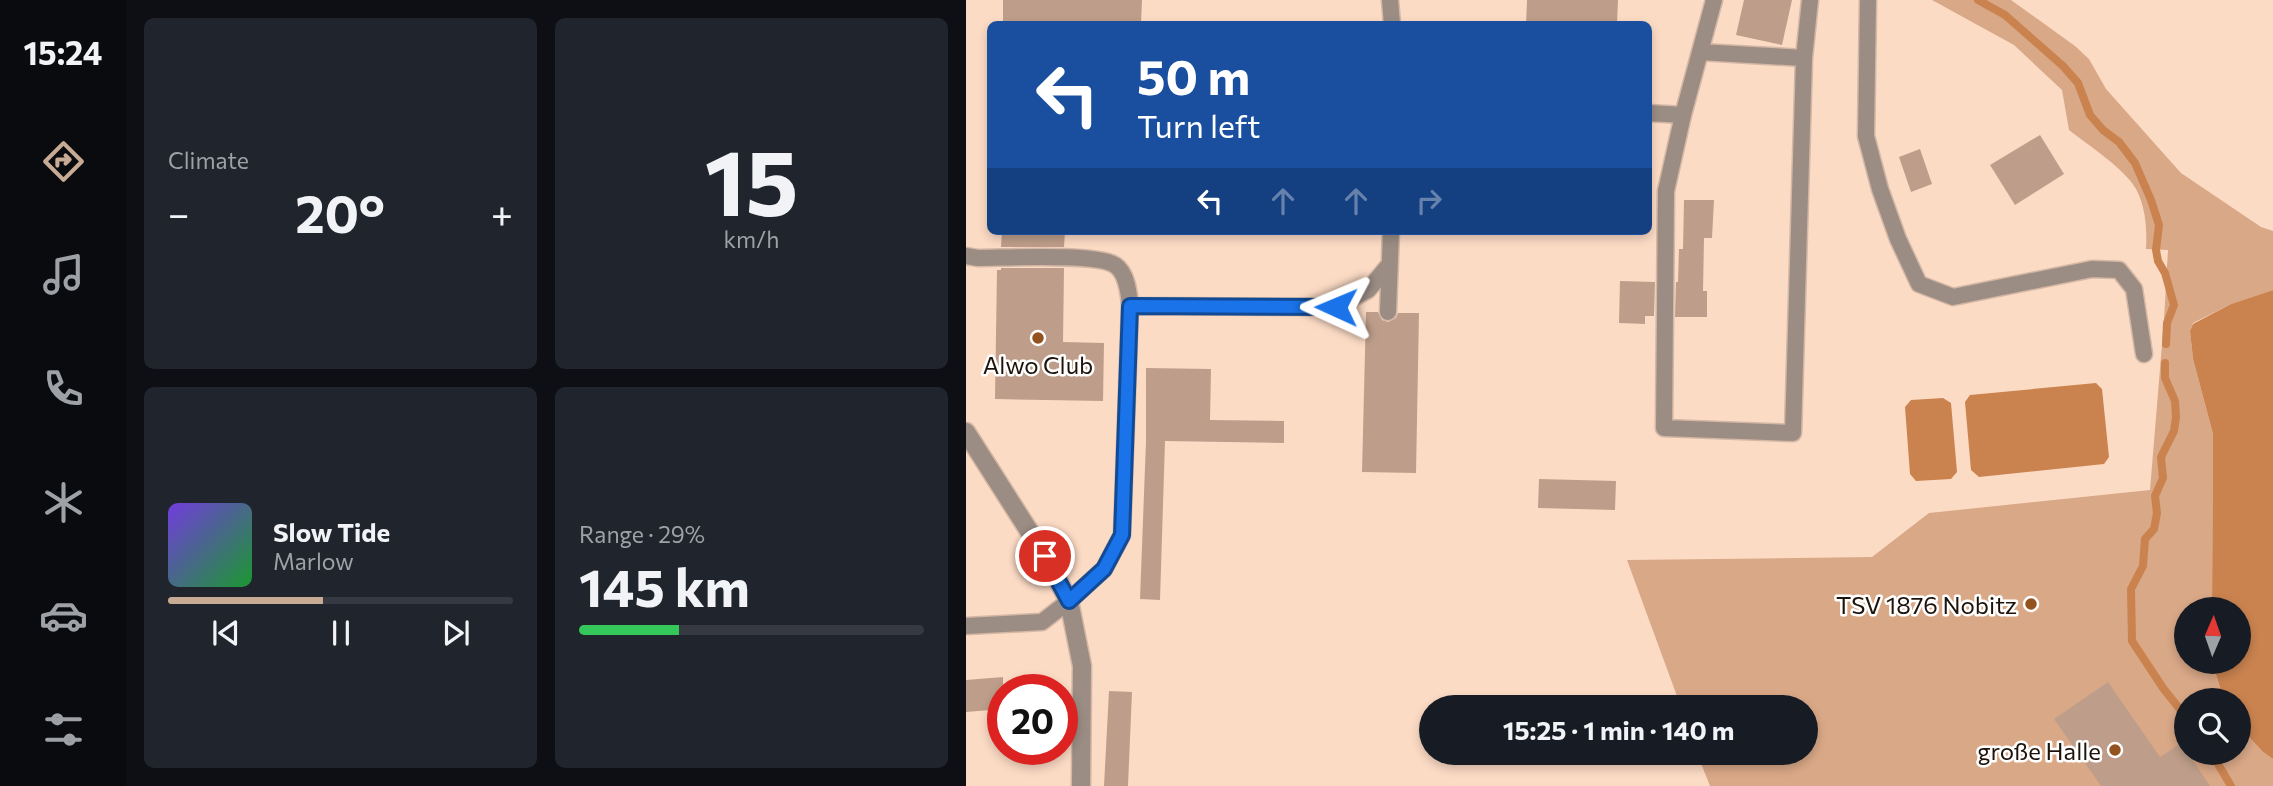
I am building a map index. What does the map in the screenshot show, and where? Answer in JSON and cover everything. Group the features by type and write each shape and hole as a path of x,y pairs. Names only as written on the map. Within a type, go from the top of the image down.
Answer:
{"street":[{"path":"967,437 1045,556 1069,601 1082,666 1081,786"}],"lane":[{"path":"1390,0 1392,21"},
{"path":"1714,0 1666,191 1664,428 1793,433 1804,58 1810,0"},
{"path":"1868,0 1866,136 1880,189 1898,239 1919,284 1953,297 2092,270 2119,270 2134,289 2144,355"},
{"path":"1700,52 1804,58"},
{"path":"1652,113 1683,115"},
{"path":"1388,312 1391,235"},
{"path":"966,256 1095,258 1117,266 1128,284 1130,306 1122,535 1104,569 1042,622 966,626"},
{"path":"1130,306 1336,307 1368,290 1389,265"}],"shaded area":[{"path":"1932,0 2011,0 2089,59 2106,89 2181,173 2261,227 2273,231 2273,290 2231,304 2193,323 2190,331 2193,359 2213,434 2212,597 2174,597 2174,674 2216,674 2220,688 2174,688 2174,765 2251,765 2251,739 2273,759 2273,786 1710,786 1702,765 1818,765 1818,695 1677,695 1627,560 1872,557 1929,513 2150,490 2168,250 2146,249 2142,204 2131,181 2115,165 2069,130 2062,90 2014,45"},
{"path":"2273,290 2273,759 2251,739 2251,688 2220,688 2216,674 2251,674 2251,597 2212,597 2213,434 2193,359 2190,331 2193,324 2231,304"},
{"path":"2096,383 2102,389 2109,457 2104,464 1979,477 1971,470 1965,402 1970,395"},
{"path":"1943,398 1951,403 1957,472 1951,479 1916,481 1910,474 1905,407 1911,400"}],"building":[{"path":"1003,0 1142,0 1141,21 1003,21"},
{"path":"1527,0 1618,0 1617,21 1526,21"},
{"path":"1744,0 1792,0 1782,45 1736,35"},
{"path":"2040,135 2064,174 2015,205 1990,165"},
{"path":"1920,149 1932,184 1911,192 1899,157"},
{"path":"1684,200 1714,200 1712,238 1704,238 1703,291 1707,291 1707,317 1675,317 1679,249 1683,249"},
{"path":"1002,235 1065,235 1064,247 1001,247"},
{"path":"1064,268 1063,342 1104,343 1103,401 995,399 997,270"},
{"path":"1620,281 1655,282 1654,316 1645,316 1645,324 1619,323"},
{"path":"1366,312 1378,312 1382,320 1388,322 1396,318 1398,313 1419,313 1416,473 1362,472"},
{"path":"1146,368 1211,369 1210,420 1284,421 1284,443 1165,441 1160,600 1140,599"},
{"path":"1539,479 1616,481 1615,510 1538,508"},
{"path":"987,678 987,710 966,712 966,680"},
{"name":"große Halle","path":"2108,682 2160,757 2174,748 2174,765 2196,765 2210,786 2101,786 2054,719"},
{"path":"1109,691 1132,692 1128,786 1104,786"}],"waterway":[{"path":"1978,0 2005,15 2063,66 2078,83 2090,115 2103,130 2119,142 2135,163 2159,225 2156,250 2158,261 2165,273 2174,305 2167,323 2166,344"},
{"path":"2165,363 2165,378 2175,401 2176,417 2174,431 2161,457 2163,478 2155,496 2157,513 2154,529 2145,539 2143,566 2131,589 2132,641 2174,702"},
{"path":"2219,765 2231,786"}],"place":[{"name":"Alwo Club","path":"1038,338"},
{"name":"TSV 1876 Nobitz","path":"2031,604"},
{"name":"große Halle","path":"2115,750"}],"route":[{"path":"1045,556 1069,601 1104,569 1122,535 1130,306 1336,307"}]}
